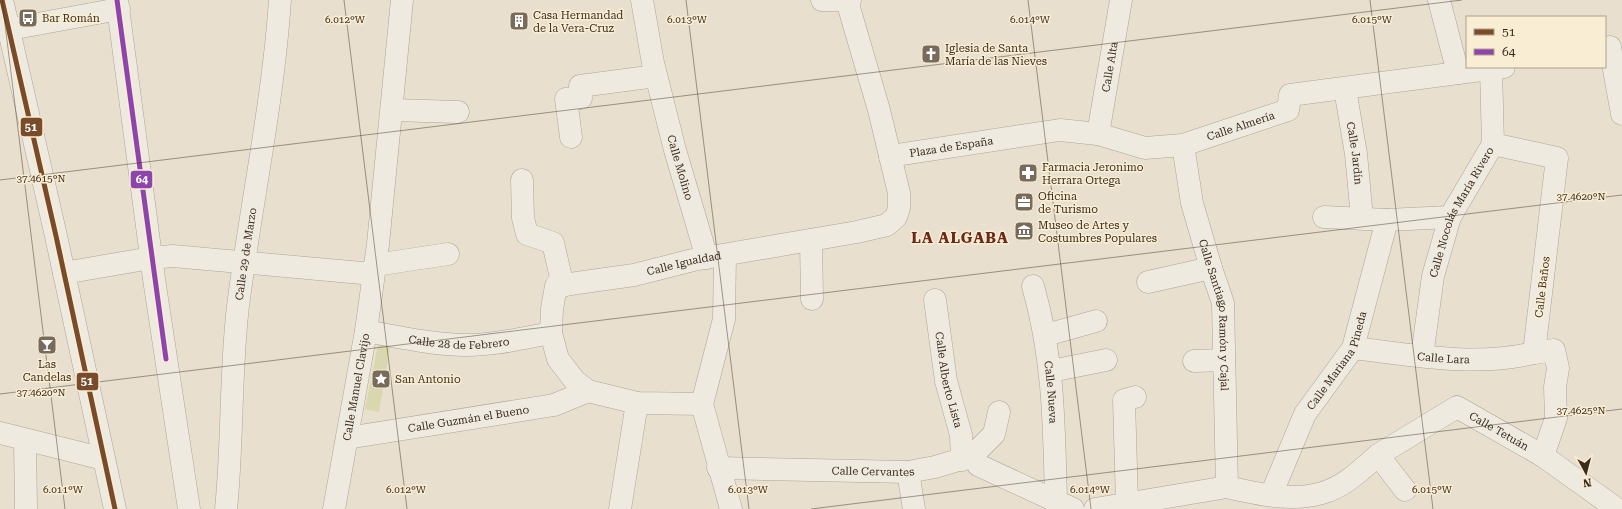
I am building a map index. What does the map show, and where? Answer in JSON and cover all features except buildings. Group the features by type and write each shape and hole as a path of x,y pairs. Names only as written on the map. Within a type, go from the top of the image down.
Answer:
{"street":[{"path":"2,0 116,509"},
{"name":"Calle 29 de Marzo","path":"226,509 230,465 235,342 245,262 272,90 280,0"},
{"name":"Calle Manuel Clavijo","path":"334,509 366,331 392,110 402,0"},
{"name":"Calle Molino","path":"642,0 656,76 675,150 716,256 724,319 702,404"},
{"path":"822,0 848,0 879,110 890,156"},
{"name":"Calle Alta","path":"1098,134 1121,0"},
{"path":"1438,0 1458,73"},
{"path":"20,27 118,4 151,258 189,509"},
{"path":"1612,47 1622,114"},
{"name":"Calle Almería","path":"1012,137 1060,130 1098,134 1145,148 1183,145 1288,110 1290,95 1345,90 1498,68"},
{"name":"Calle Nocolás María Rivero","path":"1422,356 1433,276 1450,217 1493,144 1498,68"},
{"path":"571,137 566,99 581,98 580,86 656,76"},
{"name":"Calle Jardín","path":"1345,90 1356,154 1362,218"},
{"path":"392,110 458,112"},
{"name":"Plaza de España","path":"890,156 1012,137"},
{"name":"Calle Baños","path":"1493,144 1557,158 1534,353"},
{"name":"Calle Santiago Ramón y Cajal","path":"1183,145 1192,203 1223,303 1224,360 1239,496"},
{"name":"Calle Igualdad","path":"559,286 634,275 716,256 811,240 887,225 896,217 899,208 899,193 890,156"},
{"path":"522,180 523,218 526,234 553,243 559,286 552,309 551,333 558,360 575,381 588,391 637,402 702,404 718,468 731,509"},
{"path":"1324,217 1387,220 1450,217"},
{"name":"Calle Mariana Pineda","path":"1271,495 1305,414 1353,348 1387,220"},
{"path":"811,240 812,299"},
{"path":"64,273 151,258 173,256 374,270 448,254"},
{"path":"1148,282 1211,268"},
{"name":"Calle Nueva","path":"1033,286 1046,335 1064,505"},
{"name":"Calle Alberto Lista","path":"935,300 946,381 970,462"},
{"path":"1046,335 1096,321"},
{"name":"Calle 28 de Febrero","path":"366,331 399,337 464,345 510,340 551,333"},
{"name":"Calle Lara","path":"1353,348 1474,361 1513,358 1534,353"},
{"path":"1534,353 1554,350 1558,368 1555,387 1556,418 1543,456"},
{"path":"1051,371 1106,360"},
{"path":"1194,361 1224,360"},
{"name":"Calle Guzmán el Bueno","path":"347,438 554,405 588,391"},
{"path":"1135,397 1124,400 1109,507 1239,496"},
{"path":"620,509 637,402"},
{"name":"Calle Tetuán","path":"1239,496 1271,495 1297,497 1322,493 1344,482 1378,455 1457,407 1543,456 1613,508"},
{"name":"Calle Cervantes","path":"718,468 823,472 908,472 970,462 972,456 994,434 999,412"},
{"path":"0,433 104,459"},
{"path":"25,440 26,509"},
{"path":"1378,455 1405,490"},
{"path":"970,462 1064,505"},
{"path":"908,472 914,509"}],"green space":[{"path":"378,345 390,346 379,412 365,409"}],"transit line":[{"name":"51","path":"2,0 56,236 115,509"},
{"name":"64","path":"117,0 166,359"}],"place":[{"name":"Bar Román","path":"28,18"},
{"name":"Casa Hermandad de la Vera-Cruz","path":"519,21"},
{"name":"Iglesia de Santa María de las Nieves","path":"931,54"},
{"name":"Farmacia Jeronimo Herrara Ortega","path":"1028,173"},
{"name":"Oficina de Turismo","path":"1024,202"},
{"name":"Museo de Artes y Costumbres Populares","path":"1024,231"},
{"name":"Las Candelas","path":"47,345"},
{"name":"San Antonio","path":"381,379"}],"district":[{"name":"LA ALGABA","path":"960,238"}]}
